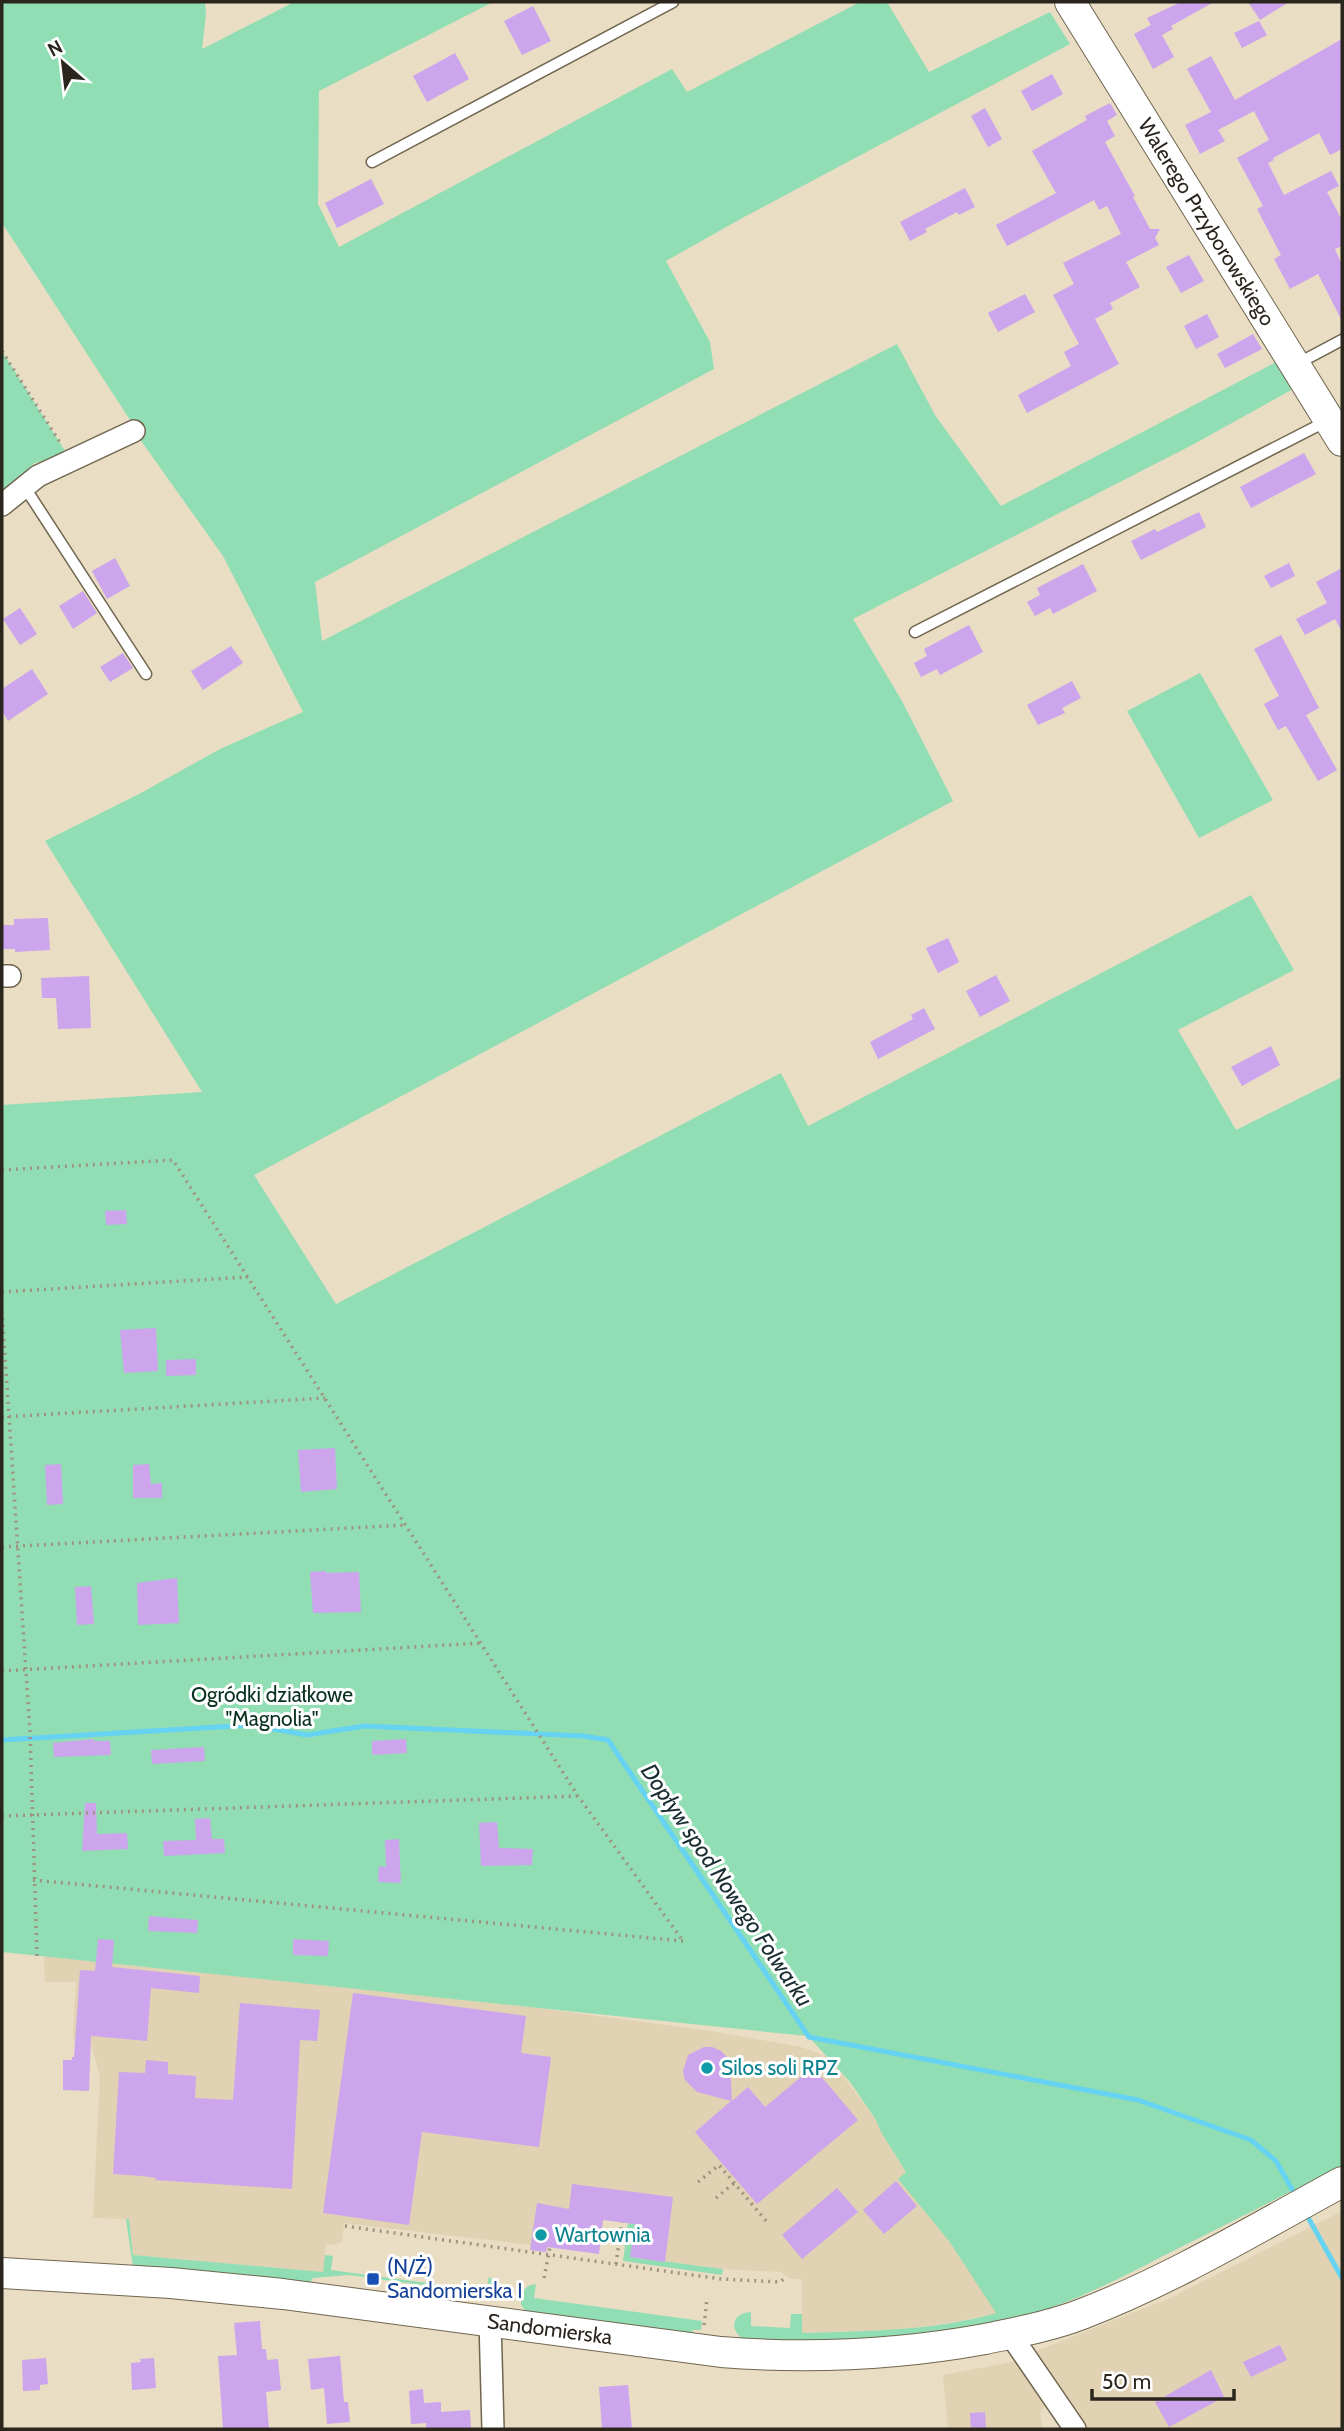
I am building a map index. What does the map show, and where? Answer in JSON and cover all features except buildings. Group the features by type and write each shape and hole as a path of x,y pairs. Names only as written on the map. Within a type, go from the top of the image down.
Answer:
{"street":[{"name":"Walerego Przyborowskiego","path":"1070,2 1336,431"},
{"path":"2,505 37,476 134,431"},
{"name":"Sandomierska","path":"2,2273 146,2281 283,2294 690,2349 784,2357 884,2353 939,2347 1012,2333 1080,2315 1146,2286 1342,2182"},
{"path":"490,2321 493,2429"},
{"path":"1012,2333 1075,2429"}],"lane":[{"path":"372,162 673,2"},
{"path":"1295,365 1342,340"},
{"path":"915,632 1336,431"},
{"path":"24,486 146,674"}],"path":[{"path":"2,351 72,460"},
{"path":"2,1170 173,1160 578,1796 683,1941 33,1880"},
{"path":"2,1292 248,1277"},
{"path":"2,1311 30,1732 37,1956"},
{"path":"2,1417 326,1398"},
{"path":"2,1547 406,1525"},
{"path":"2,1671 482,1643"},
{"path":"2,1816 578,1796"},
{"path":"698,2182 719,2165 767,2222"},
{"path":"716,2198 734,2183"},
{"path":"616,2264 622,2222"},
{"path":"345,2226 730,2280 779,2282 786,2277"},
{"path":"544,2278 550,2247"},
{"path":"703,2334 707,2299"}],"shaded area":[{"path":"44,1956 523,2006 711,2031 801,2047 829,2057 876,2120 906,2172 899,2179 949,2241 997,2313 896,2330 802,2333 802,2279 790,2279 781,2272 722,2269 630,2257 635,2224 604,2220 602,2230 548,2247 546,2252 531,2250 531,2245 344,2223 342,2242 326,2244 323,2272 133,2255 129,2219 93,2218 100,2077 90,2041 73,2039 76,1982 45,1982"},
{"path":"1342,2211 1342,2429 1075,2429 1024,2356 1170,2298"},
{"path":"1017,2361 1047,2402 1040,2413 1043,2429 948,2429 943,2375"}],"green space":[{"name":"Ogródki działkowe \"Magnolia\"","path":"2,2 205,2 202,49 294,2 493,2 319,91 318,204 339,247 672,69 687,92 860,2 887,2 929,72 1050,12 1070,44 666,261 710,342 714,369 315,582 322,641 897,344 935,415 1001,506 1278,361 1295,388 1194,444 853,619 902,701 953,801 254,1175 336,1304 781,1073 808,1126 1251,895 1294,970 1178,1030 1236,1130 1342,1077 1342,2165 1117,2279 1037,2312 965,2329 891,2338 817,2341 743,2339 735,2330 735,2322 740,2315 751,2312 751,2326 790,2328 791,2314 802,2314 802,2333 924,2327 996,2313 949,2241 898,2179 906,2172 876,2120 850,2082 809,2037 787,2005 806,2036 2,1952 2,1105 202,1092 45,841 139,794 220,749 303,712 223,556 134,431 132,423 2,223"},
{"path":"2,351 67,454 35,463 2,491"},
{"path":"1200,673 1273,800 1199,838 1127,711"},
{"path":"126,2219 129,2219 133,2255 323,2272 325,2255 333,2256 331,2270 486,2291 489,2277 497,2282 500,2292 480,2293 349,2275 313,2278 309,2285 133,2267"},
{"path":"628,2223 635,2224 631,2257 723,2269 722,2275 623,2261"},
{"path":"536,2284 534,2298 702,2321 701,2330 693,2330 692,2335 527,2313 521,2305 521,2294 528,2286"}],"waterway":[{"name":"Dopływ spod Nowego Folwarku","path":"2,1740 252,1725 307,1735 365,1726 583,1736 608,1740 809,2037 1138,2100 1251,2140 1276,2161 1297,2198"},
{"name":"Dopływ spod Nowego Folwarku","path":"1305,2212 1342,2278"}],"place":[{"name":"Silos soli RPZ","path":"707,2068"},
{"name":"Wartownia","path":"541,2235"},
{"name":"(N/Ż) Sandomierska I","path":"373,2279"}]}
